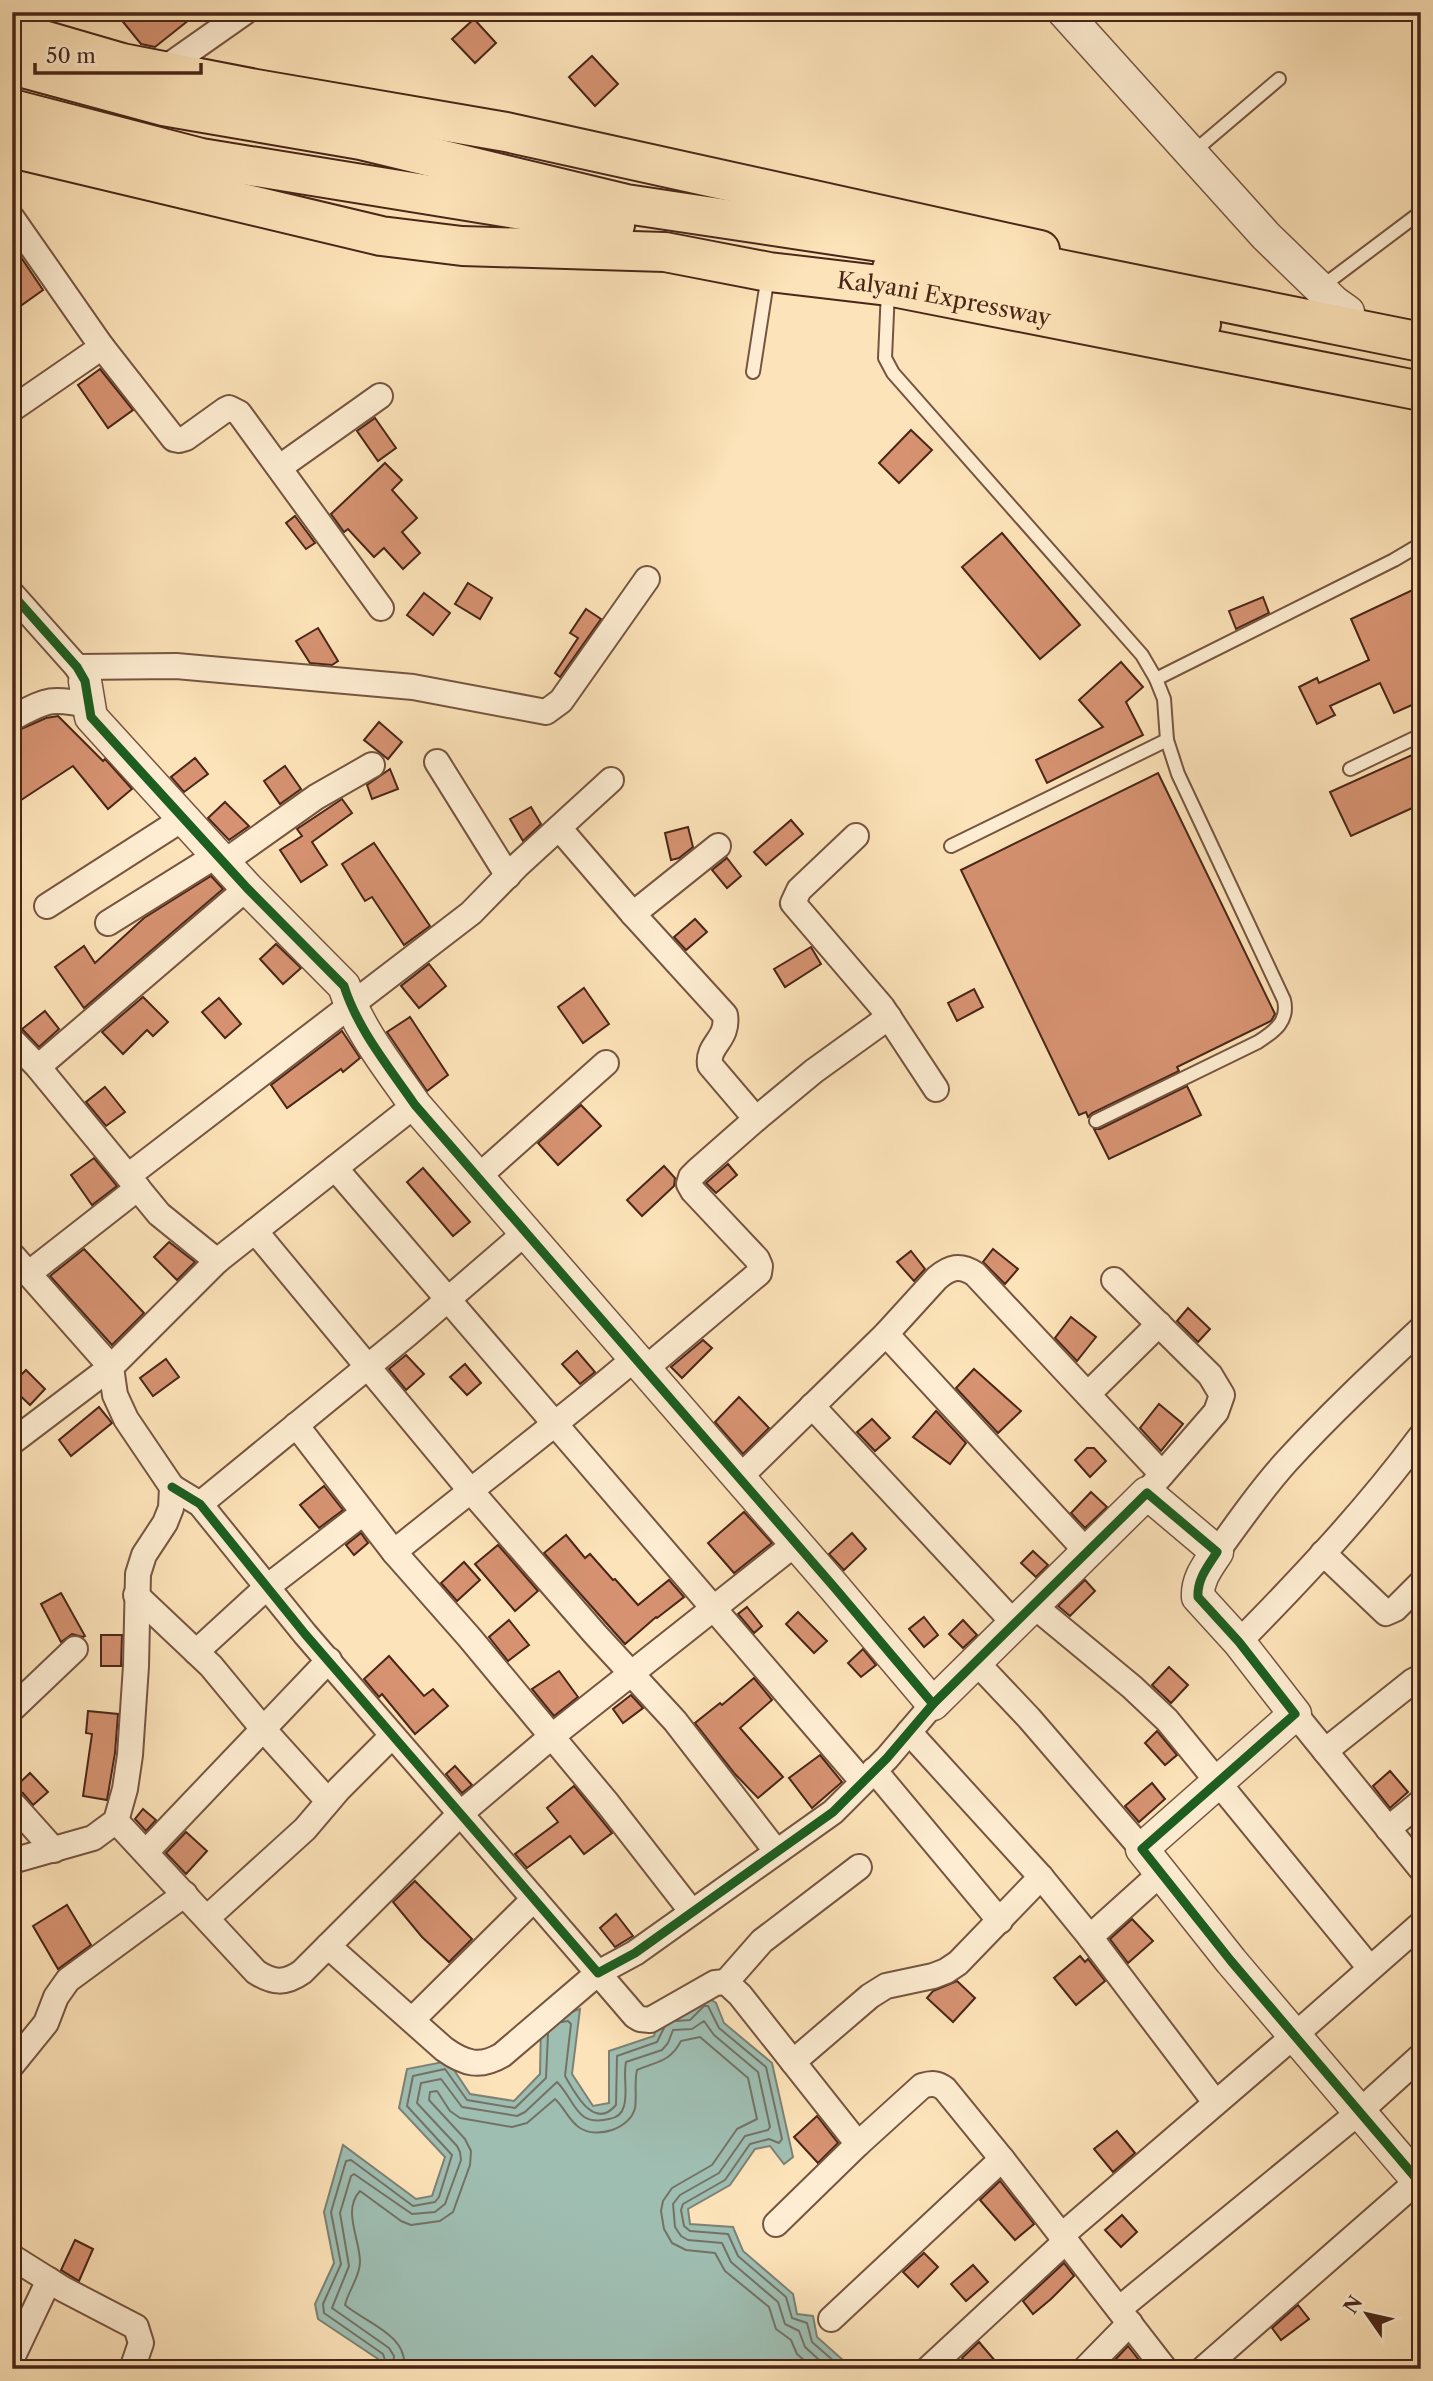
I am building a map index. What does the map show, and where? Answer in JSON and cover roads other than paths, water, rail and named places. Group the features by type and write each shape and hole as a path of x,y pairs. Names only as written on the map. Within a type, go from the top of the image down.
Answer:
{"highway":[{"path":"12,31 122,63 506,132 1055,253 1242,289 1334,300 1421,325"},
{"path":"12,65 163,106 361,140 626,204 1054,268 1421,342"},
{"path":"12,110 201,158 877,267 1417,388"},
{"name":"Kalyani Expressway","path":"12,148 381,236 462,246 665,252 769,272 888,286 1417,388"}],"street":[{"path":"161,71 245,12"},
{"path":"1064,12 1266,236 1334,300"},
{"path":"12,218 102,347 174,439 186,438 229,408 239,413 382,608"},
{"path":"12,409 102,347"},
{"path":"280,467 380,396"},
{"path":"12,718 85,687 176,666 413,687 546,712 561,701 647,579"},
{"path":"12,594 85,687 91,717 247,888 344,986 351,1006 415,1105 933,1704"},
{"path":"437,762 508,876"},
{"path":"108,923 220,859 316,797 372,765"},
{"path":"28,1274 133,1182 351,1006 471,914 611,780"},
{"path":"47,906 184,818"},
{"path":"559,828 725,1015 724,1032 709,1059 710,1065 756,1119"},
{"path":"856,836 799,890 793,903 889,1017 936,1089"},
{"path":"633,914 718,846"},
{"path":"38,1067 247,888"},
{"path":"394,1552 555,1425 759,1273 757,1259 693,1191 689,1184 691,1177 814,1071 889,1017"},
{"path":"12,1040 38,1067 159,1214 217,1261"},
{"path":"478,1177 606,1063"},
{"path":"12,1442 111,1367 217,1261 415,1105"},
{"path":"335,1168 713,1607 1000,1921"},
{"path":"255,1231 470,1490 676,1721 776,1851"},
{"path":"200,1504 525,1233"},
{"path":"12,1255 111,1367 116,1395 126,1419 172,1487 200,1504 392,1736 635,2016 650,2020 715,1983 726,1982 762,1941 859,1867"},
{"path":"739,1478 886,1334 946,1270 958,1267 975,1274 1088,1394 1154,1483 1217,1552"},
{"path":"328,1946 456,2058 477,2065 491,2062 598,1973 635,1952 833,1812 933,1704 1088,1553 1216,1412 1222,1395 1210,1375 1114,1280"},
{"path":"1088,1394 1159,1324"},
{"path":"1421,1329 1351,1394 1286,1462 1217,1552 1201,1577 1198,1587 1198,1597 1238,1642 1421,1869"},
{"path":"886,1334 1088,1553"},
{"path":"812,1406 1024,1614 1151,1704 1369,1967"},
{"path":"296,1425 394,1552 469,1637 615,1813 692,1912"},
{"path":"1238,1642 1369,1502 1421,1436"},
{"path":"12,1861 93,1838 116,1821 125,1789 130,1755 138,1574 144,1555 165,1523 171,1508 172,1487"},
{"path":"196,1652 267,1587 363,1513"},
{"path":"116,1821 256,1972 269,1980 282,1982 293,1979 460,1814 551,1737 796,1543"},
{"path":"1323,1553 1386,1613 1395,1609 1421,1583"},
{"path":"136,1595 211,1666 328,1801"},
{"path":"12,1709 75,1649"},
{"path":"146,1852 329,1660"},
{"path":"976,1662 1030,1718 1358,2113 1420,2181 1203,2369"},
{"path":"1325,1751 1421,1677"},
{"path":"1090,1937 1217,1782 1295,1714"},
{"path":"909,1732 1041,1877 1215,2102"},
{"path":"207,1917 305,1829 328,1801 392,1736"},
{"path":"1388,1829 1421,1802"},
{"path":"12,1803 54,1850"},
{"path":"793,2062 870,1996 886,1986 946,1971 971,1952 1041,1877"},
{"path":"12,2065 46,2023 56,1997 68,1980 185,1894"},
{"path":"412,2020 534,1899"},
{"path":"928,2369 1064,2238 1215,2102 1421,1924"},
{"path":"726,1982 740,1995 858,2144"},
{"path":"1085,2369 1125,2316 1421,2056"},
{"path":"776,2224 922,2086 938,2084 945,2089 1002,2160 1165,2369"},
{"path":"831,2319 1002,2160"},
{"path":"12,2257 136,2327 141,2343 141,2365"},
{"path":"12,2358 49,2280"}],"lane":[{"path":"1192,153 1279,79"},
{"path":"1334,300 1421,212"},
{"path":"753,372 769,272"},
{"path":"888,286 885,358 892,373 1142,655 1156,679 1164,699 1167,740 1178,774 1278,987 1286,1010 1283,1021 1258,1042 1096,1121"},
{"path":"1156,679 1421,544"},
{"path":"1350,769 1421,734"},
{"path":"951,846 1167,740"}],"water":[{"path":"704,1995 716,2003 724,2023 772,2063 793,2157 784,2164 770,2146 755,2149 730,2185 688,2209 690,2224 733,2227 743,2251 793,2294 797,2314 813,2316 817,2337 853,2369 377,2369 378,2359 318,2319 315,2304 334,2263 324,2212 343,2145 416,2199 432,2196 445,2157 399,2108 407,2069 448,2061 470,2094 514,2101 540,2074 541,2022 580,2009 572,2074 593,2106 609,2103 609,2051 654,2036 660,2014 687,2014"}]}
